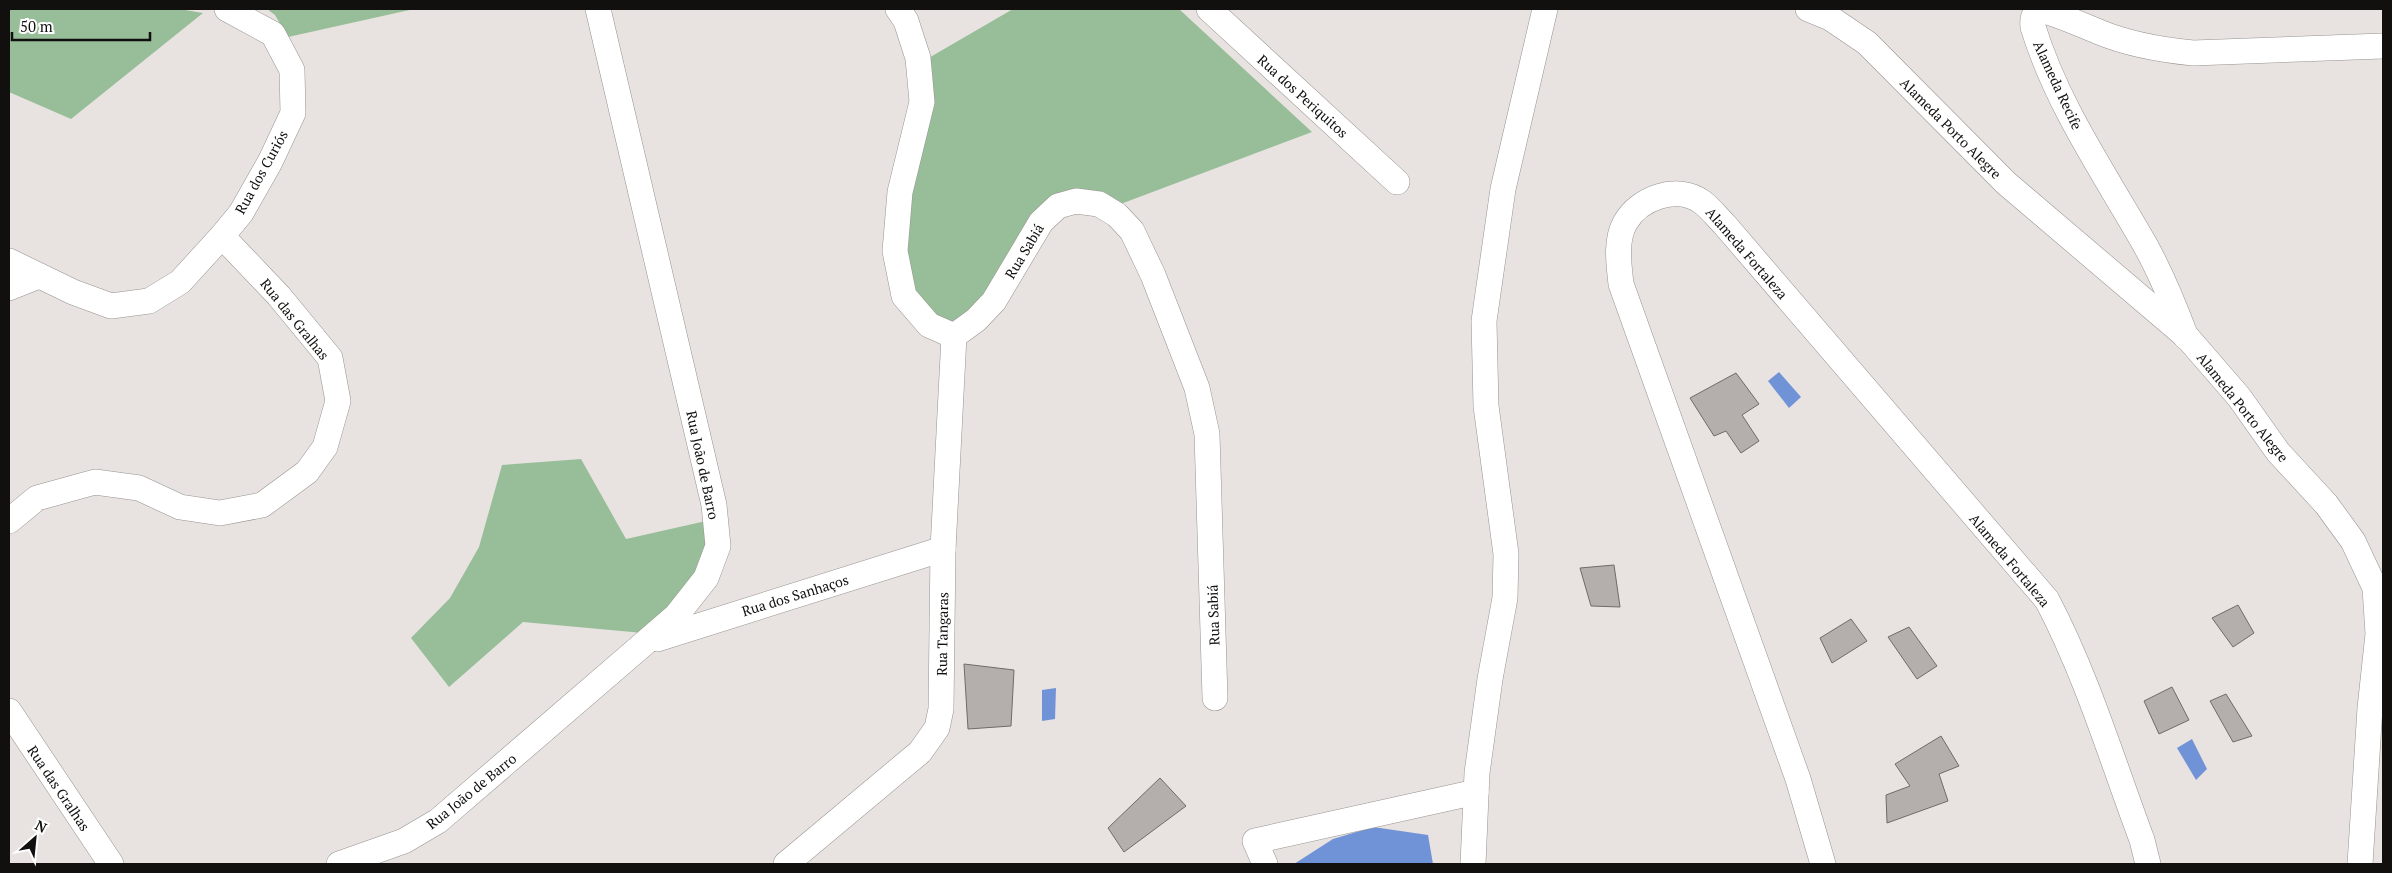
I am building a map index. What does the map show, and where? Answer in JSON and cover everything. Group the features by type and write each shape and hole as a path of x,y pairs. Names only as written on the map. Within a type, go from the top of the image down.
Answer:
{"street":[{"name":"Rua dos Curiós","path":"9,261 39,276 111,306 149,301 180,282 222,236 241,213 293,113 292,70 273,34 226,9"},
{"name":"Rua João de Barro","path":"339,864 404,841 438,821 676,616 706,578 718,546 714,506 598,9"},
{"path":"898,9 906,21 918,58 922,102 900,192 894,251 904,296 929,325 954,336"},
{"name":"Rua dos Periquitos","path":"1210,9 1397,182"},
{"path":"1473,864 1476,792 1490,679 1505,598 1506,554 1486,406 1484,321 1502,188 1545,9"},
{"name":"Alameda Porto Alegre","path":"1808,9 1830,18 1867,43 2006,183 2187,337 2239,397 2278,452 2326,504 2353,542 2375,588 2378,634 2370,708 2360,864"},
{"name":"Alameda Recife","path":"2187,337 2167,287 2144,243 2104,178 2057,90 2033,27 2032,19 2036,13 2041,10 2055,14 2100,33 2169,51 2193,53 2383,46"},
{"name":"Alameda Fortaleza","path":"1823,864 1798,780 1621,284 1618,261 1620,240 1625,224 1635,210 1650,200 1667,194 1688,196 1702,202 1724,224 2047,600 2061,627 2080,674 2142,840 2148,864"},
{"name":"Rua Sabiá","path":"954,336 976,320 994,301 1041,222 1058,206 1076,201 1098,204 1117,215 1132,231 1153,275 1197,388 1207,434 1216,698"},
{"name":"Rua das Gralhas","path":"9,521 37,498 95,482 139,488 180,508 220,513 262,505 307,472 325,447 338,401 330,358 279,296 222,236"},
{"path":"9,288 39,276"},
{"name":"Rua Tangaras","path":"786,864 920,752 937,728 942,687 943,549 954,336"},
{"name":"Rua dos Sanhaços","path":"646,642 943,549"},
{"name":"Rua das Gralhas","path":"9,711 111,864"},
{"path":"1265,864 1255,841 1476,792"}],"green space":[{"path":"9,9 179,9 203,13 71,119 9,92"},
{"path":"267,9 414,9 288,37 275,15"},
{"path":"1013,9 1179,9 1312,132 1118,205 1089,190 1060,196 989,297 947,329 909,292 900,251 920,63"},
{"path":"581,459 626,539 706,521 710,545 700,574 643,633 523,622 449,687 411,638 450,598 479,547 502,465"}],"water":[{"path":"1779,372 1801,397 1789,408 1768,381"},
{"path":"1056,688 1055,719 1042,721 1042,690"},
{"path":"2192,739 2207,769 2196,780 2177,748"},
{"path":"1373,827 1428,835 1433,864 1294,864 1333,839"}],"building":[{"path":"1736,373 1759,404 1742,415 1759,441 1741,453 1726,431 1714,436 1690,398"},
{"path":"1614,565 1620,607 1591,606 1580,568"},
{"path":"2238,605 2254,633 2233,647 2212,618"},
{"path":"1851,619 1867,641 1832,663 1820,638"},
{"path":"1909,627 1937,666 1917,679 1888,637"},
{"path":"964,664 1014,670 1011,726 968,729"},
{"path":"2172,687 2189,720 2159,734 2144,701"},
{"path":"2226,694 2252,736 2233,742 2210,701"},
{"path":"1941,736 1959,766 1939,774 1948,801 1887,823 1886,795 1910,786 1895,764"},
{"path":"1160,778 1186,806 1124,852 1108,828"}]}
